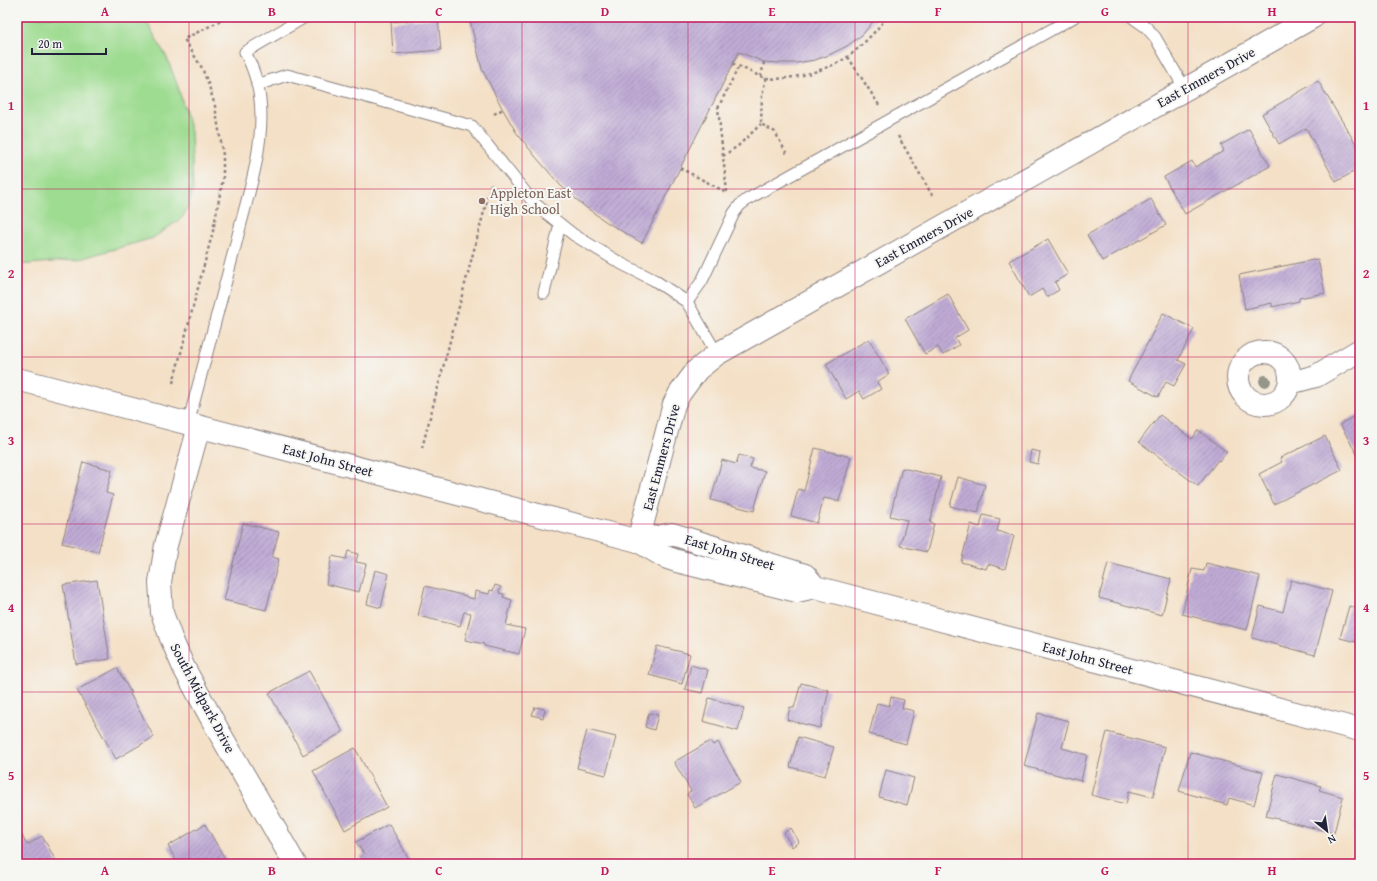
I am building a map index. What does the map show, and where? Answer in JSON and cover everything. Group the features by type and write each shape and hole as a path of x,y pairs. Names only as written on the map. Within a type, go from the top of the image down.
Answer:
{"street":[{"name":"East Emmers Drive","path":"638,541 674,404 697,370 717,354 1313,17"},
{"path":"1290,383 1316,376 1360,350"},
{"name":"East John Street","path":"17,379 638,541 665,557 796,591 815,587 1360,730"},
{"name":"South Midpark Drive","path":"193,425 166,545 160,582 162,613 184,668 295,864"}],"lane":[{"path":"193,425 260,145 261,114 257,86 250,62 245,52 305,17"},
{"path":"687,302 702,281 734,213 740,205 748,199 1074,17"},
{"path":"1132,17 1146,27 1155,37 1185,89"},
{"path":"257,86 287,75 472,126 534,203 574,234 622,264 654,280 687,302 717,354"},
{"path":"544,293 560,224"}],"path":[{"path":"173,383 213,231 223,178 223,155 215,106 202,68 184,39 228,17"},
{"path":"733,64 766,78 788,78 808,74 837,63 848,57 877,31 887,17"},
{"path":"762,76 764,62"},
{"path":"680,168 727,194 718,108 739,66"},
{"path":"723,156 738,146 761,124 762,95 766,78"},
{"path":"494,114 502,109"},
{"path":"761,124 775,132 789,158"},
{"path":"422,448 494,173 504,166"}],"green space":[{"path":"17,17 144,17 167,58 178,87 191,132 193,189 188,207 182,218 153,238 76,260 17,265"}],"building":[{"path":"469,17 877,17 862,35 847,46 815,60 796,63 764,62 739,52 642,243 608,223 584,206 561,186 516,132 482,69"},
{"path":"438,18 441,50 393,54 391,22"},
{"path":"1318,81 1360,151 1360,168 1336,182 1306,128 1279,144 1262,114"},
{"path":"1249,129 1270,166 1185,214 1164,177 1192,161 1195,167 1224,151 1221,145"},
{"path":"1151,199 1166,225 1102,261 1087,235"},
{"path":"1048,239 1068,274 1055,282 1059,290 1047,297 1042,289 1029,297 1009,261"},
{"path":"1318,259 1325,293 1299,298 1299,301 1272,307 1272,303 1245,309 1239,275"},
{"path":"948,294 968,330 955,338 959,345 943,355 938,347 925,354 905,319"},
{"path":"1163,313 1194,329 1178,360 1186,364 1174,386 1166,382 1158,397 1128,381"},
{"path":"869,339 889,374 877,382 881,389 864,399 859,391 846,399 826,364"},
{"path":"1360,413 1360,455 1358,456 1340,424"},
{"path":"1160,415 1192,439 1198,430 1227,452 1219,461 1218,460 1198,486 1139,442"},
{"path":"1325,436 1342,470 1274,504 1259,474 1282,462 1280,458"},
{"path":"815,448 851,457 839,501 824,498 817,523 791,516 798,489 804,491"},
{"path":"1031,450 1040,452 1038,464 1029,462"},
{"path":"739,455 753,459 750,468 765,471 754,511 711,500 722,460 736,464"},
{"path":"83,462 112,470 106,493 113,495 98,552 62,543"},
{"path":"902,468 941,477 930,523 934,524 927,552 900,546 907,520 890,516"},
{"path":"958,477 985,485 978,513 950,506"},
{"path":"983,515 1000,519 997,531 1014,536 1005,569 988,564 986,569 961,562 971,524 980,527"},
{"path":"243,523 279,532 272,557 279,559 266,610 224,600"},
{"path":"348,551 358,554 356,562 366,564 359,592 326,584 332,556 346,559"},
{"path":"1108,563 1171,579 1162,615 1099,598"},
{"path":"1206,563 1260,576 1247,630 1182,614 1192,569 1204,571"},
{"path":"375,570 389,574 381,608 367,604"},
{"path":"97,580 110,659 76,664 63,585"},
{"path":"1291,580 1332,591 1315,655 1252,638 1260,606 1283,612"},
{"path":"495,585 501,587 499,593 504,594 503,597 512,600 506,625 525,629 519,654 465,640 471,613 464,612 460,626 418,616 425,586 474,599 475,591 489,594 490,590 493,591"},
{"path":"1349,606 1360,609 1360,643 1340,638"},
{"path":"657,646 690,654 682,684 649,675"},
{"path":"691,665 708,670 702,693 685,689"},
{"path":"117,668 154,737 116,759 77,690"},
{"path":"309,671 343,732 303,755 269,693"},
{"path":"801,683 829,690 820,728 787,720 790,707 794,708"},
{"path":"891,697 904,700 902,708 914,711 906,744 869,734 877,703 889,706"},
{"path":"709,698 744,708 738,731 703,721"},
{"path":"535,707 545,709 543,718 532,715"},
{"path":"649,713 658,715 654,730 645,727"},
{"path":"1038,713 1069,721 1062,748 1087,755 1081,781 1024,766"},
{"path":"587,730 616,737 606,775 577,768"},
{"path":"1107,732 1165,747 1153,797 1129,791 1126,804 1091,795"},
{"path":"798,737 834,747 825,776 790,767"},
{"path":"710,741 713,745 718,742 741,782 695,808 687,794 691,791 674,762"},
{"path":"355,748 387,807 345,830 313,771"},
{"path":"1190,752 1263,772 1254,805 1229,798 1227,805 1179,791"},
{"path":"886,770 914,778 907,805 879,797"},
{"path":"1277,774 1321,786 1319,790 1343,797 1334,833 1266,816"},
{"path":"1360,811 1360,831 1354,829"},
{"path":"205,824 228,864 178,864 168,846"},
{"path":"389,824 412,864 364,864 360,857 364,854 356,842"},
{"path":"17,826 27,845 42,836 58,864 17,864"},
{"path":"791,828 799,842 792,847 784,833"}],"place":[{"name":"Appleton East High School","path":"482,201"}]}
